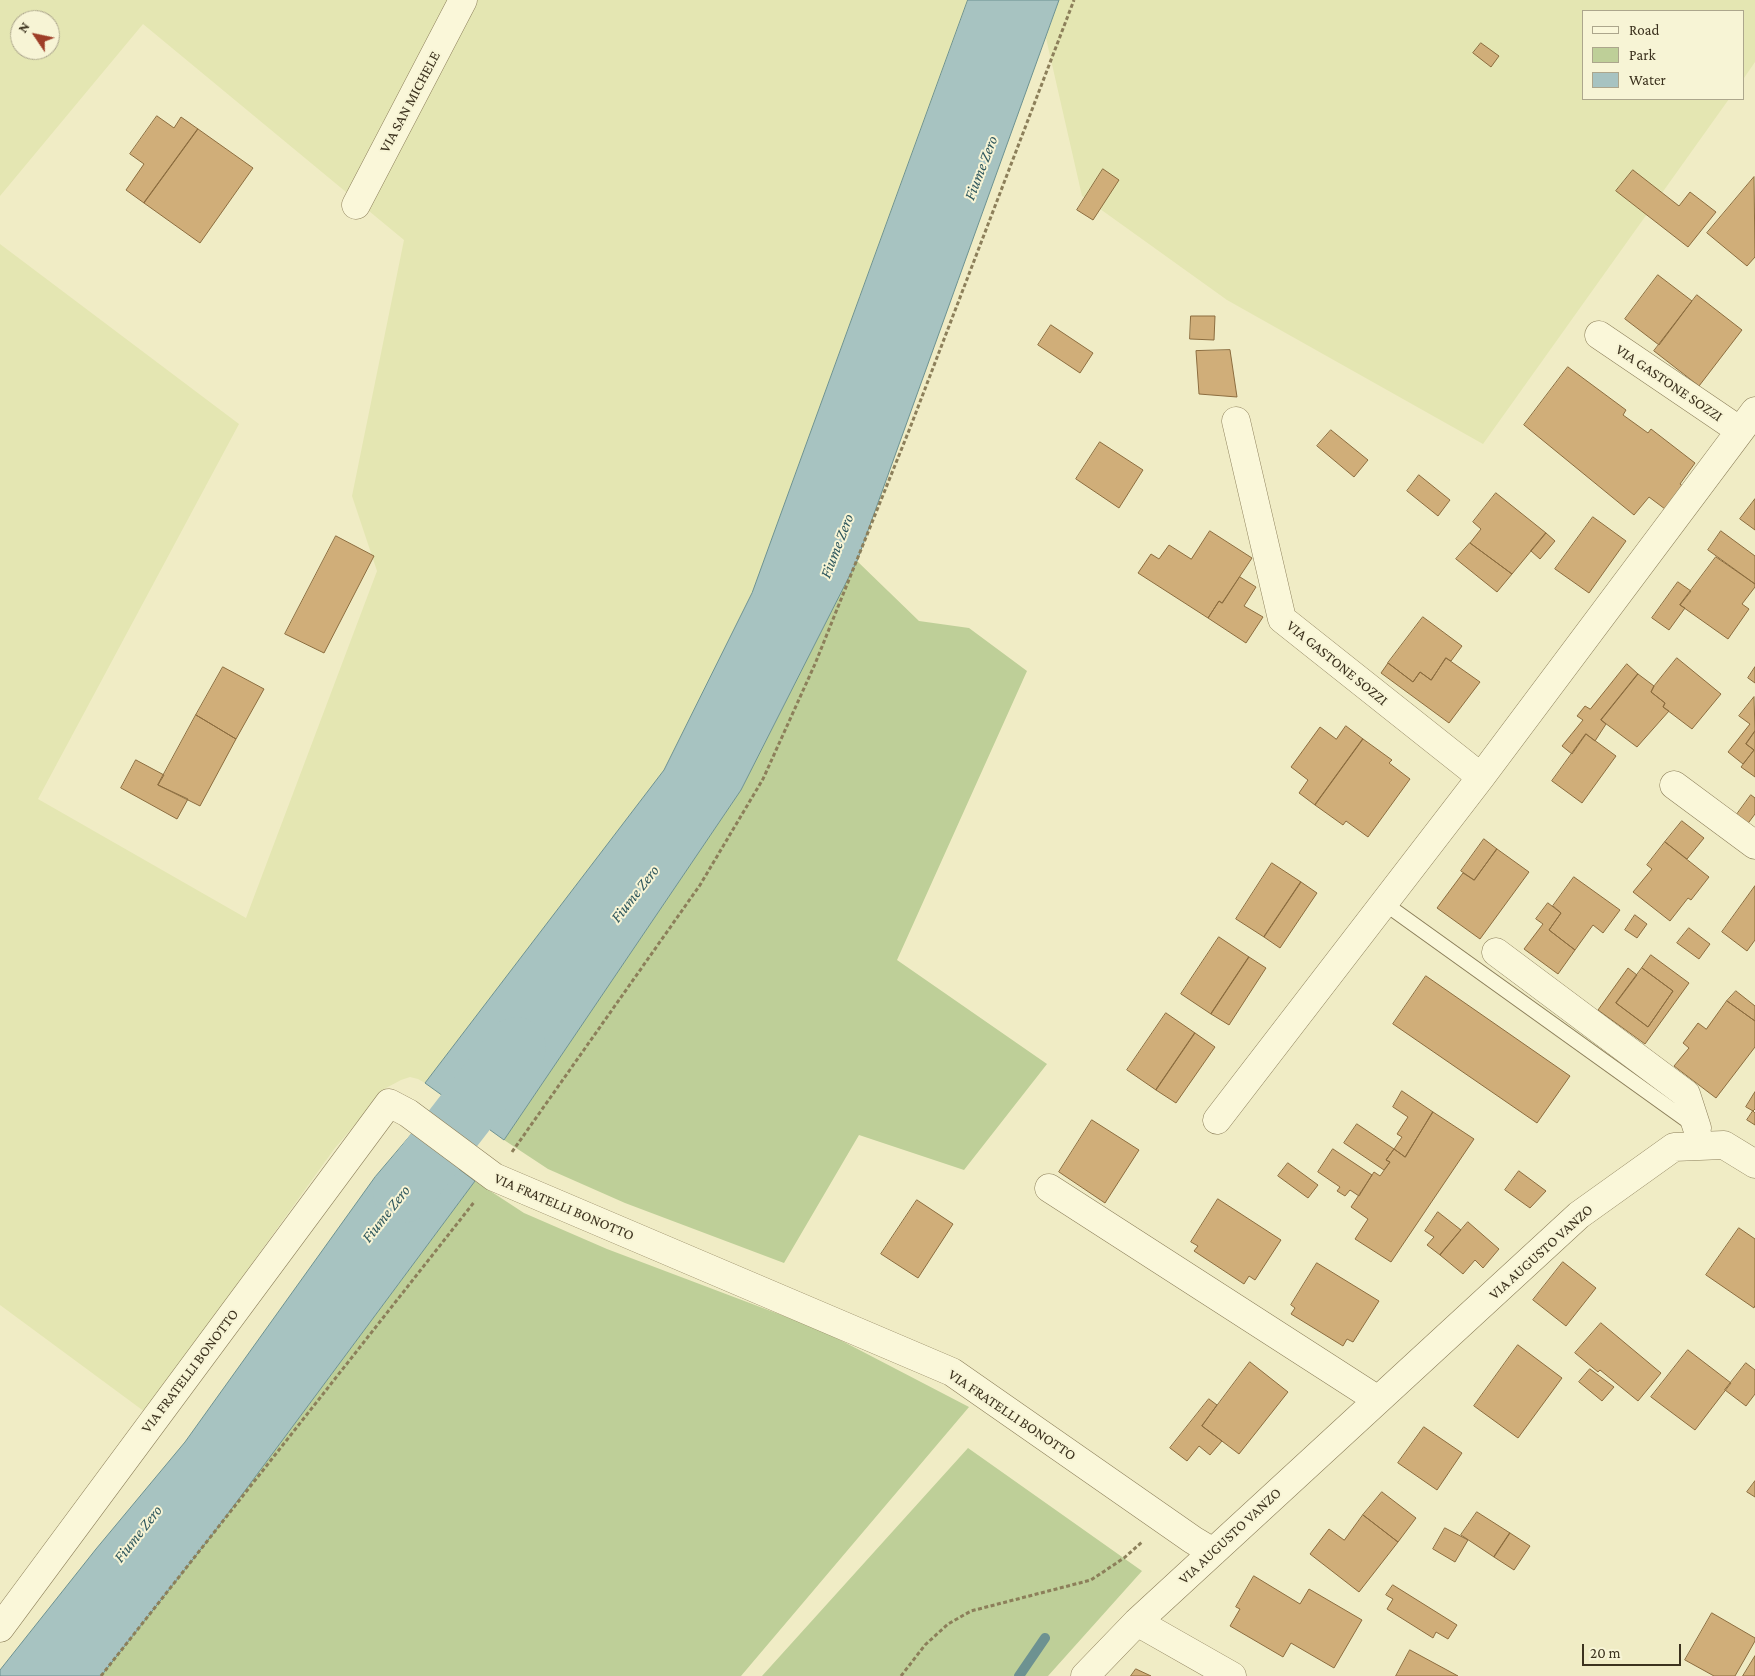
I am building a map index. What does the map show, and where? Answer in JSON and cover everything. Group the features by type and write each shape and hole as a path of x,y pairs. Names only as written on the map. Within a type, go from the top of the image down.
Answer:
{"street":[{"name":"VIA SAN MICHELE","path":"356,205 463,0"},
{"name":"VIA GASTONE SOZZI","path":"1217,1120 1481,777 1747,421 1599,335"},
{"name":"VIA GASTONE SOZZI","path":"1236,421 1282,619 1481,777"},
{"path":"1674,785 1755,845"},
{"path":"1496,952 1686,1094 1697,1128"},
{"name":"VIA FRATELLI BONOTTO","path":"0,1628 389,1102 408,1113 494,1177 952,1372 1213,1552"},
{"path":"1724,1145 1755,1164"},
{"name":"VIA AUGUSTO VANZO","path":"1085,1676 1138,1622 1213,1552 1579,1215 1674,1148 1724,1145"},
{"path":"1048,1188 1378,1400"},
{"path":"1138,1622 1232,1676"}],"lane":[{"path":"1384,903 1697,1128 1724,1145"}],"path":[{"path":"103,1675 494,1177 700,885 763,779 815,664 888,483 1074,0"},
{"path":"901,1676 926,1644 948,1624 971,1611 1091,1580 1124,1558 1144,1540"}],"green space":[{"path":"0,0 968,0 752,593 664,770 425,1083 410,1077 386,1088 335,1148 145,1412 0,1305 0,244 239,424 38,799 246,918 377,571 352,496 404,240 143,24 0,196"},
{"path":"1059,0 1755,0 1755,62 1745,77 1745,10 1582,10 1582,100 1728,100 1483,444 1227,300 1082,196 1046,38"},
{"path":"857,561 919,621 969,628 1027,671 897,960 1047,1064 964,1170 859,1135 784,1263 625,1203 548,1169 504,1140 741,790"},
{"path":"475,1181 524,1213 607,1249 821,1330 969,1407 741,1676 101,1676 212,1535"},
{"path":"968,1448 1142,1571 1048,1676 762,1676"}],"water":[{"path":"968,0 1059,0 857,561 741,790 504,1140 425,1083 664,770 752,593"},
{"path":"412,1134 475,1181 212,1535 101,1676 0,1676 0,1670 96,1549 185,1442 375,1177"}],"building":[{"path":"1481,43 1499,56 1491,67 1473,53"},
{"path":"157,116 174,128 181,117 198,129 144,203 126,190 144,164 130,154"},
{"path":"198,129 253,168 200,243 144,203"},
{"path":"1103,169 1119,180 1093,220 1077,210"},
{"path":"1633,170 1679,206 1690,192 1716,212 1688,247 1616,191"},
{"path":"1754,177 1755,257 1747,266 1707,233"},
{"path":"1658,275 1692,301 1659,345 1625,319"},
{"path":"1697,295 1742,330 1699,386 1654,351"},
{"path":"1191,316 1215,316 1214,340 1190,339"},
{"path":"1051,325 1093,353 1080,373 1038,345"},
{"path":"1230,350 1237,397 1199,394 1196,351"},
{"path":"1568,367 1626,410 1623,415 1648,433 1651,429 1695,463 1680,484 1687,489 1669,512 1649,497 1634,515 1524,425"},
{"path":"1331,430 1368,460 1354,477 1317,446"},
{"path":"1100,442 1143,470 1119,508 1076,479"},
{"path":"1419,475 1450,500 1438,516 1407,491"},
{"path":"1496,493 1546,533 1512,574 1470,543 1481,529 1473,522"},
{"path":"1755,499 1755,530 1740,519"},
{"path":"1593,517 1626,541 1589,593 1555,569"},
{"path":"1210,531 1252,558 1222,603 1219,601 1208,618 1138,573 1151,554 1159,559 1169,545 1191,559"},
{"path":"1721,531 1755,556 1755,584 1708,550"},
{"path":"1546,533 1555,541 1540,559 1531,551"},
{"path":"336,536 374,556 324,653 285,634"},
{"path":"1470,543 1512,574 1497,592 1456,559"},
{"path":"1716,557 1755,584 1755,587 1742,604 1749,609 1728,639 1680,605"},
{"path":"1240,577 1256,587 1244,606 1263,617 1246,643 1208,618 1219,601 1222,603"},
{"path":"1678,582 1691,591 1680,605 1685,608 1669,630 1652,618"},
{"path":"1423,617 1462,646 1451,661 1446,658 1431,680 1420,672 1413,682 1388,663"},
{"path":"1446,658 1480,682 1449,723 1381,673 1388,663 1413,682 1420,672 1431,680"},
{"path":"1677,658 1721,694 1692,729 1663,707 1665,703 1651,692"},
{"path":"1627,664 1638,674 1601,720 1606,724 1595,741 1586,734 1572,754 1562,746 1583,720 1577,716 1585,706 1590,709"},
{"path":"223,667 264,689 236,739 196,715"},
{"path":"1755,667 1755,683 1748,678"},
{"path":"1638,674 1654,686 1651,692 1665,703 1663,707 1669,711 1637,747 1601,720"},
{"path":"1754,697 1755,731 1746,744 1754,750 1743,764 1728,752 1750,724 1739,716"},
{"path":"196,715 236,739 200,806 158,785"},
{"path":"1346,726 1363,739 1315,805 1299,793 1308,780 1291,767 1320,727 1336,739"},
{"path":"1755,731 1755,777 1741,767 1754,750 1746,744"},
{"path":"1586,734 1616,756 1582,803 1552,781"},
{"path":"1363,739 1392,760 1389,763 1410,779 1368,837 1346,821 1343,825 1315,805"},
{"path":"136,760 164,775 158,785 188,799 177,819 121,788"},
{"path":"1751,795 1755,798 1755,814 1746,826 1735,817"},
{"path":"1682,821 1704,838 1687,859 1665,842"},
{"path":"1484,839 1497,849 1474,880 1461,871"},
{"path":"1665,842 1709,877 1691,900 1688,898 1670,921 1633,892 1652,869 1647,865"},
{"path":"1497,849 1529,872 1480,939 1437,908 1463,873 1474,880"},
{"path":"1272,863 1301,882 1264,937 1236,919"},
{"path":"1574,877 1620,910 1603,933 1593,925 1575,950 1549,930 1561,913 1553,906"},
{"path":"1301,882 1317,893 1280,948 1264,937"},
{"path":"1755,886 1755,940 1747,951 1722,932"},
{"path":"1548,903 1561,913 1549,930 1575,950 1558,974 1524,949 1543,924 1536,919"},
{"path":"1635,915 1647,924 1637,938 1625,930"},
{"path":"1689,928 1710,944 1699,959 1677,943"},
{"path":"1219,937 1249,957 1211,1014 1181,994"},
{"path":"1651,955 1689,983 1645,1044 1598,1010 1628,968 1637,975 1616,1003 1648,1027 1673,991 1642,968"},
{"path":"1249,957 1266,968 1229,1025 1211,1014"},
{"path":"1642,968 1673,991 1648,1027 1616,1003"},
{"path":"1426,976 1570,1076 1537,1123 1393,1024"},
{"path":"1736,991 1755,1006 1755,1021 1727,1001"},
{"path":"1727,1001 1755,1021 1755,1047 1716,1098 1674,1066 1689,1048 1683,1043 1698,1023 1706,1029"},
{"path":"1166,1013 1195,1033 1156,1090 1127,1070"},
{"path":"1195,1033 1215,1047 1176,1103 1156,1090"},
{"path":"1402,1091 1433,1112 1405,1157 1394,1149 1402,1137 1397,1134 1408,1117 1393,1107"},
{"path":"1755,1092 1755,1109 1753,1111 1746,1107"},
{"path":"1753,1111 1755,1113 1755,1125 1747,1120"},
{"path":"1433,1112 1474,1139 1391,1262 1355,1239 1368,1219 1351,1207 1374,1172 1380,1176 1390,1162 1386,1160 1394,1149 1405,1157"},
{"path":"1092,1120 1139,1150 1105,1203 1059,1172"},
{"path":"1357,1124 1394,1149 1386,1160 1390,1162 1384,1170 1344,1143"},
{"path":"1333,1149 1372,1175 1359,1196 1350,1190 1345,1196 1337,1191 1340,1187 1318,1172"},
{"path":"1288,1163 1318,1185 1308,1198 1278,1176"},
{"path":"1519,1171 1546,1191 1530,1208 1505,1190"},
{"path":"1218,1199 1281,1240 1255,1280 1249,1276 1244,1284 1194,1251 1198,1246 1191,1242"},
{"path":"917,1200 953,1224 918,1278 881,1254"},
{"path":"1438,1212 1461,1230 1440,1255 1427,1245 1434,1237 1425,1231"},
{"path":"1468,1222 1499,1249 1483,1268 1475,1260 1463,1274 1440,1255"},
{"path":"1739,1228 1755,1239 1754,1308 1706,1275"},
{"path":"1563,1262 1596,1288 1566,1326 1533,1300"},
{"path":"1317,1263 1379,1301 1353,1342 1347,1339 1343,1346 1291,1314 1295,1308 1291,1305"},
{"path":"1601,1323 1661,1373 1638,1401 1600,1370 1598,1372 1575,1353"},
{"path":"1518,1345 1562,1378 1518,1438 1474,1406"},
{"path":"1688,1350 1731,1383 1695,1430 1651,1397"},
{"path":"1250,1362 1288,1392 1239,1454 1202,1426"},
{"path":"1746,1363 1755,1370 1755,1394 1746,1406 1725,1390"},
{"path":"1590,1369 1614,1387 1602,1401 1579,1382"},
{"path":"1209,1399 1217,1405 1202,1426 1222,1441 1210,1455 1199,1446 1187,1461 1170,1448"},
{"path":"1424,1427 1462,1453 1437,1490 1398,1463"},
{"path":"1755,1481 1755,1497 1747,1492"},
{"path":"1382,1492 1416,1518 1398,1542 1363,1515"},
{"path":"1477,1512 1510,1533 1494,1557 1461,1535"},
{"path":"1363,1515 1398,1542 1359,1592 1310,1554 1329,1529 1344,1540"},
{"path":"1445,1528 1468,1540 1455,1562 1433,1549"},
{"path":"1510,1533 1530,1546 1514,1570 1494,1557"},
{"path":"1254,1576 1300,1604 1309,1589 1362,1620 1334,1668 1291,1643 1283,1657 1230,1626 1240,1609 1236,1607"},
{"path":"1393,1585 1457,1625 1448,1639 1436,1632 1433,1638 1387,1609 1393,1599 1386,1595"},
{"path":"1712,1613 1755,1638 1735,1676 1714,1676 1685,1660"},
{"path":"1410,1650 1458,1676 1396,1676"},
{"path":"1755,1656 1755,1676 1743,1676"},
{"path":"1136,1669 1151,1676 1131,1676"}],"waterway":[{"name":"Fiume Zero","path":"403,1193 516,1047"},
{"path":"1019,1676 1045,1638"}]}
